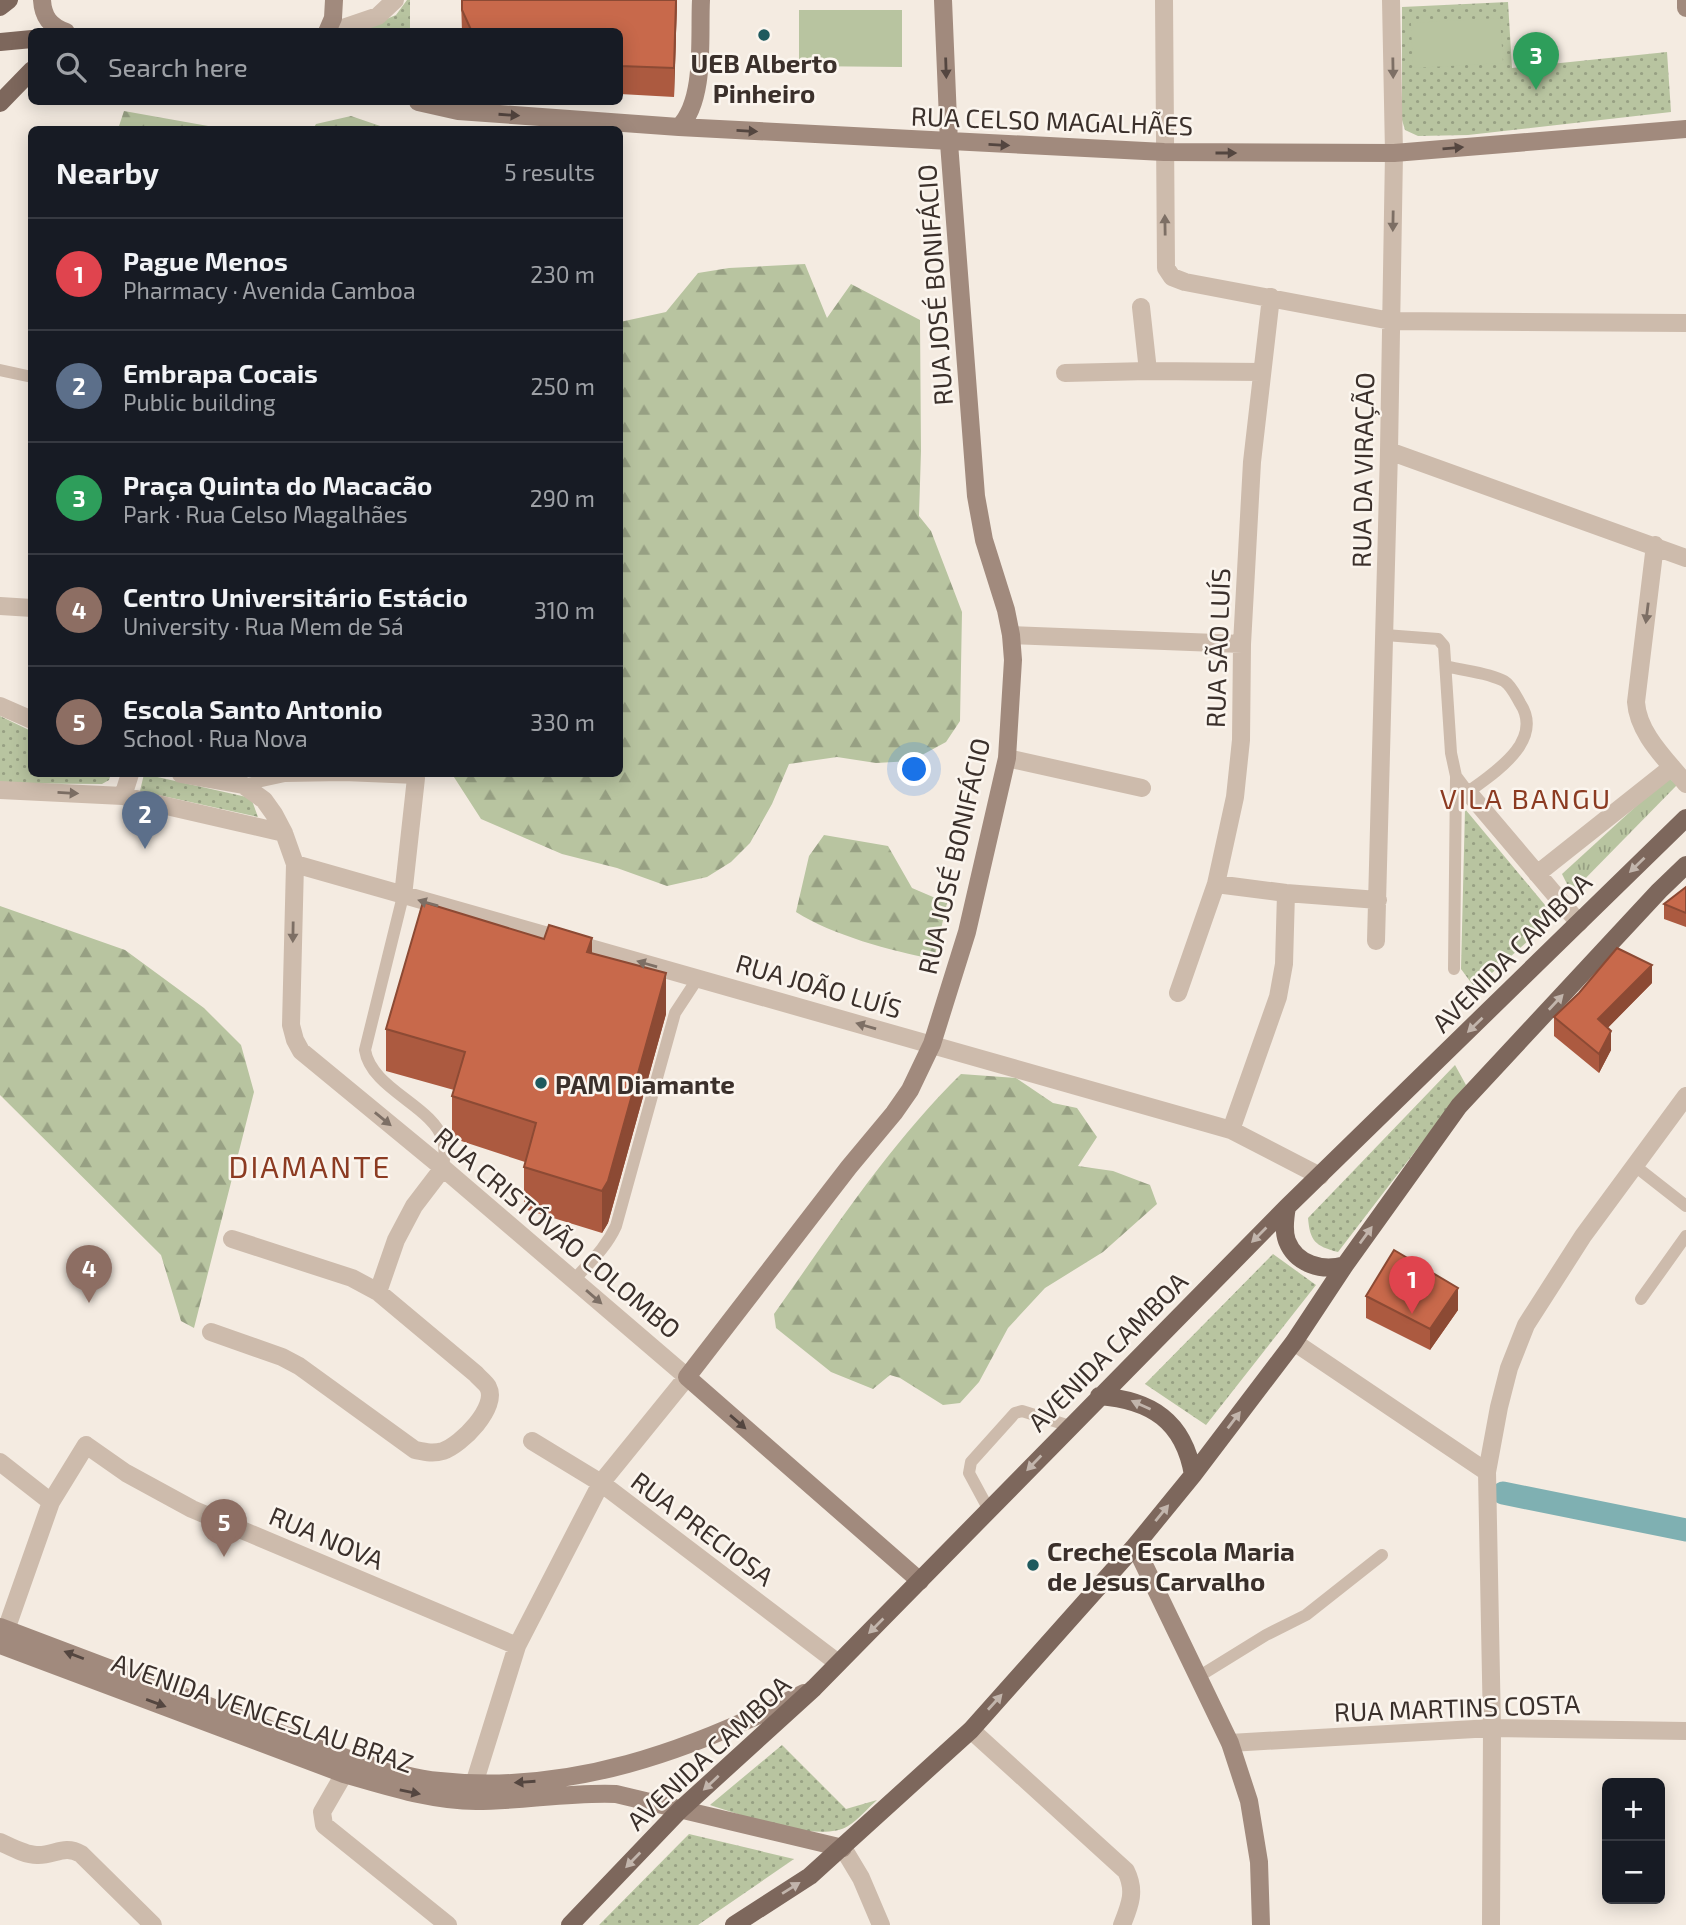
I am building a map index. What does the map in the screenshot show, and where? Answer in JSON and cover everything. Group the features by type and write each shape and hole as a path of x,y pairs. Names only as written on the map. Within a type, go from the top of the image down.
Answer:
{"main road":[{"path":"0,7 9,0"},
{"path":"42,0 49,22 59,28"},
{"path":"330,28 334,0"},
{"path":"679,127 693,107 697,92 701,0"},
{"name":"RUA JOSÉ BONIFÁCIO","path":"687,1377 910,1090 932,1044 967,932 1007,758 1013,660 1011,635 984,540 976,496 949,143 943,0"},
{"path":"1686,0 1686,8"},
{"path":"0,41 28,39"},
{"path":"0,103 28,74"},
{"name":"RUA CELSO MAGALHÃES","path":"431,105 458,111 679,127 1164,152 1394,153 1686,129"},
{"name":"AVENIDA CAMBOA","path":"570,1925 680,1811 814,1688 1287,1207 1686,818"},
{"path":"734,1925 810,1876 843,1849 971,1730 1135,1546 1193,1475 1294,1342 1345,1265 1459,1106 1683,872"},
{"path":"1287,1207 1284,1225 1287,1240 1295,1255 1318,1267 1336,1268 1345,1265"},
{"name":"RUA CRISTÓVÃO COLOMBO","path":"687,1377 920,1581"},
{"path":"1099,1396 1129,1400 1161,1415 1175,1428 1185,1444 1193,1475"},
{"path":"1135,1546 1230,1743 1249,1801 1259,1862 1261,1925"},
{"name":"AVENIDA VENCESLAU BRAZ","path":"1,1639 344,1774 438,1798 593,1774 662,1755 745,1723 814,1688"},
{"name":"AVENIDA VENCESLAU BRAZ","path":"1,1639 346,1758 394,1772 475,1792 616,1794 843,1849"}],"street":[{"path":"341,28 378,16 395,0"},
{"path":"1164,0 1166,268 1172,277 1185,282 1391,321 1686,323"},
{"name":"RUA DA VIRAÇÃO","path":"1376,941 1394,153 1391,0"},
{"name":"RUA SÃO LUÍS","path":"1178,993 1216,884 1235,797 1241,740 1242,644 1252,462 1271,297"},
{"path":"1141,307 1148,371"},
{"path":"1065,373 1262,372"},
{"path":"1389,451 1686,558"},
{"path":"1655,545 1636,702 1637,715 1650,738 1686,784"},
{"path":"0,606 28,608"},
{"path":"1011,635 1242,644"},
{"path":"0,706 28,718"},
{"path":"1007,758 1142,788"},
{"path":"1537,874 1672,767"},
{"path":"123,796 129,777"},
{"path":"198,777 243,785 264,800 284,833 295,864"},
{"path":"403,896 416,778"},
{"path":"0,790 123,796 284,833"},
{"path":"1468,792 1579,923"},
{"name":"RUA JOÃO LUÍS","path":"295,864 1231,1130 1320,1176"},
{"name":"RUA CRISTÓVÃO COLOMBO","path":"295,864 291,1025 295,1040 310,1060 443,1168 687,1377"},
{"path":"1216,884 1286,894 1378,900"},
{"path":"1231,1130 1278,997 1284,964 1286,894"},
{"path":"1491,1925 1492,1728 1486,1472 1499,1407 1509,1368 1526,1325 1583,1236 1686,1096"},
{"path":"378,1292 396,1240 414,1206 443,1168"},
{"path":"211,1332 282,1357 299,1366 415,1450 429,1453 444,1451 457,1443 486,1413 491,1399 488,1387 378,1292 343,1275 232,1239"},
{"path":"1294,1342 1486,1472"},
{"path":"475,1792 517,1646 601,1483 687,1377"},
{"name":"RUA PRECIOSA","path":"532,1441 601,1483 838,1663"},
{"name":"RUA NOVA","path":"51,1502 86,1445 126,1473 192,1509 517,1646"},
{"path":"0,1462 51,1502 1,1639"},
{"name":"RUA MARTINS COSTA","path":"1230,1743 1492,1728 1686,1731"},
{"path":"971,1730 1126,1871 1133,1885 1131,1904 1122,1925"},
{"path":"344,1774 322,1812 324,1825 447,1925"},
{"path":"0,1842 36,1856 67,1848 80,1854 153,1925"},
{"path":"843,1849 861,1878 880,1925"}],"lane":[{"path":"0,370 28,376"},
{"path":"1385,635 1438,639 1444,646 1451,753 1456,776 1454,969"},
{"path":"1446,666 1491,676 1507,683 1524,710 1526,730 1506,765 1468,792 1456,776"},
{"path":"243,785 280,777"},
{"path":"392,777 416,778"},
{"path":"403,896 365,1050 366,1060 377,1075 438,1128 443,1140 443,1168"},
{"path":"574,1280 599,1255 616,1226 675,1013 698,978"},
{"path":"1634,1166 1686,1206"},
{"path":"1642,1299 1686,1236"},
{"path":"989,1510 969,1473 971,1462 1015,1413 1022,1412 1070,1426"},
{"path":"1198,1677 1266,1635 1306,1615 1382,1555"}],"green space":[{"path":"407,0 410,0 410,28 365,28 396,15"},
{"path":"1508,2 1512,68 1667,52 1671,112 1468,135 1418,136 1405,130 1402,120 1402,7"},
{"path":"799,10 902,10 902,67 799,66"},
{"path":"1500,18 1503,63 1413,68 1411,23"},
{"path":"124,111 208,126 119,126"},
{"path":"351,116 380,126 315,126"},
{"path":"805,264 827,318 851,284 920,320 919,516 931,531 962,612 960,721 946,742 911,761 876,763 837,757 789,764 772,804 750,843 731,862 707,877 667,886 617,868 562,854 481,819 454,777 623,777 623,321 666,312 698,273 729,268"},
{"path":"0,716 28,730 28,777 110,777 102,784 0,783"},
{"path":"143,777 157,777 251,798 258,817 140,791"},
{"path":"1668,777 1677,785 1576,888 1569,888 1562,874"},
{"path":"1465,809 1555,917 1475,988 1461,969"},
{"path":"824,835 888,846 912,888 947,903 934,959 862,941 827,928 796,912 809,856"},
{"path":"0,906 125,950 204,1008 241,1045 254,1092 194,1328 181,1321 161,1255 0,1095"},
{"path":"1455,1065 1466,1085 1338,1252 1319,1245 1312,1237 1308,1218"},
{"path":"961,1074 1016,1078 1053,1103 1077,1108 1097,1137 1078,1166 1113,1171 1150,1185 1157,1204 1103,1252 1045,1288 1008,1328 979,1382 960,1403 943,1405 900,1378 890,1375 873,1389 831,1372 776,1328 774,1314 885,1160"},
{"path":"1273,1254 1316,1285 1206,1425 1145,1384"},
{"path":"782,1745 846,1809 877,1800 848,1826 835,1831 819,1832 780,1826 710,1805"},
{"path":"689,1834 794,1859 698,1925 599,1925"}],"building":[{"path":"462,0 676,0 674,68 623,66 623,28 470,28 462,10"},
{"path":"1686,887 1686,913 1664,904"},
{"name":"PAM Diamante","path":"423,902 544,939 549,925 592,938 587,952 666,973 608,1181 602,1191 524,1167 536,1123 452,1096 465,1052 386,1029"},
{"path":"1617,948 1652,965 1598,1019 1611,1031 1599,1054 1554,1017 1579,993"},
{"path":"1394,1250 1458,1288 1430,1329 1366,1296"}],"waterway":[{"path":"1503,1493 1686,1530"}],"place":[{"name":"UEB Alberto Pinheiro","path":"764,35"},
{"name":"Praça Quinta do Macacão","path":"1536,90"},
{"name":"Embrapa Cocais","path":"145,849"},
{"name":"PAM Diamante","path":"541,1083"},
{"name":"Centro Universitário Estácio","path":"89,1303"},
{"name":"Pague Menos","path":"1412,1314"},
{"name":"Escola Santo Antonio","path":"224,1557"},
{"name":"Creche Escola Maria de Jesus Carvalho","path":"1033,1565"}],"district":[{"name":"VILA BANGU","path":"1526,798"},
{"name":"DIAMANTE","path":"310,1166"}]}
